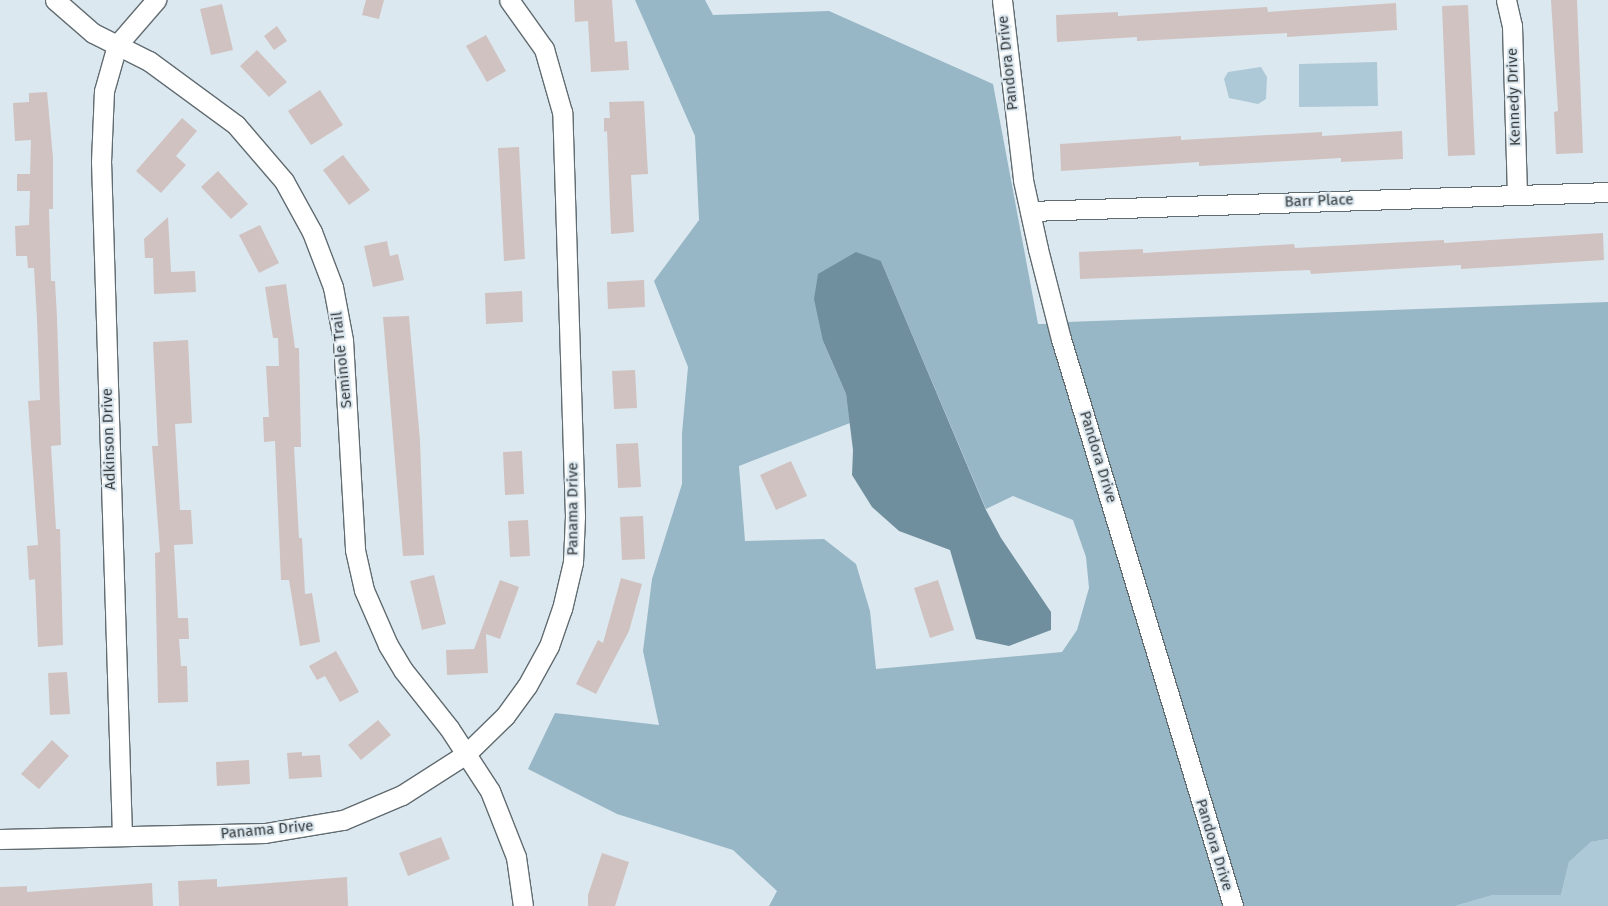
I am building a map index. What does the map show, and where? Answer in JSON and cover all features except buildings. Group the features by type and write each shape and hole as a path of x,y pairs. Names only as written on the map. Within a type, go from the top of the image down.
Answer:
{"street":[{"name":"Seminole Trail","path":"55,0 93,33 149,61 236,125 284,181 312,232 332,287 343,340 355,550 364,590 388,645 403,670 466,754 490,791 516,857 524,906"},
{"path":"117,45 156,0"},
{"name":"Panama Drive","path":"0,839 265,833 326,825 374,809 402,795 466,754 517,701 549,646 562,609 574,547 562,112 544,49 509,0"},
{"name":"Pandora Drive","path":"1002,0 1008,68 1030,211 1061,339 1233,906"},
{"name":"Kennedy Drive","path":"1506,0 1512,26 1517,195"},
{"name":"Adkinson Drive","path":"117,45 104,91 101,162 122,836"},
{"name":"Barr Place","path":"1030,211 1608,192"}],"shaded area":[{"path":"635,0 705,0 713,15 829,11 993,84 1038,324 1048,324 1224,906 769,906 777,891 733,850 617,814 528,769 555,713 659,725 643,651 652,579 682,484 682,433 688,367 654,281 699,220 695,136","holes":["881,261 986,509 1013,496 1073,520 1086,557 1089,588 1077,630 1062,652 876,669 870,611 856,564 824,539 745,541 739,466 850,423 846,394 823,341"]},
{"path":"1377,62 1378,106 1299,107 1299,64"},
{"path":"1261,67 1267,77 1266,99 1258,104 1229,98 1224,79 1228,72"},
{"path":"856,252 881,261 986,510 1001,538 1051,612 1051,630 1009,646 976,639 950,550 899,531 872,507 852,475 853,450 846,394 823,341 814,299 818,274"},
{"path":"1608,302 1608,839 1591,842 1569,862 1561,895 1493,895 1455,906 1242,906 1066,322"},
{"path":"1608,839 1608,906 1455,906 1493,895 1561,895 1569,862 1591,842"}]}
